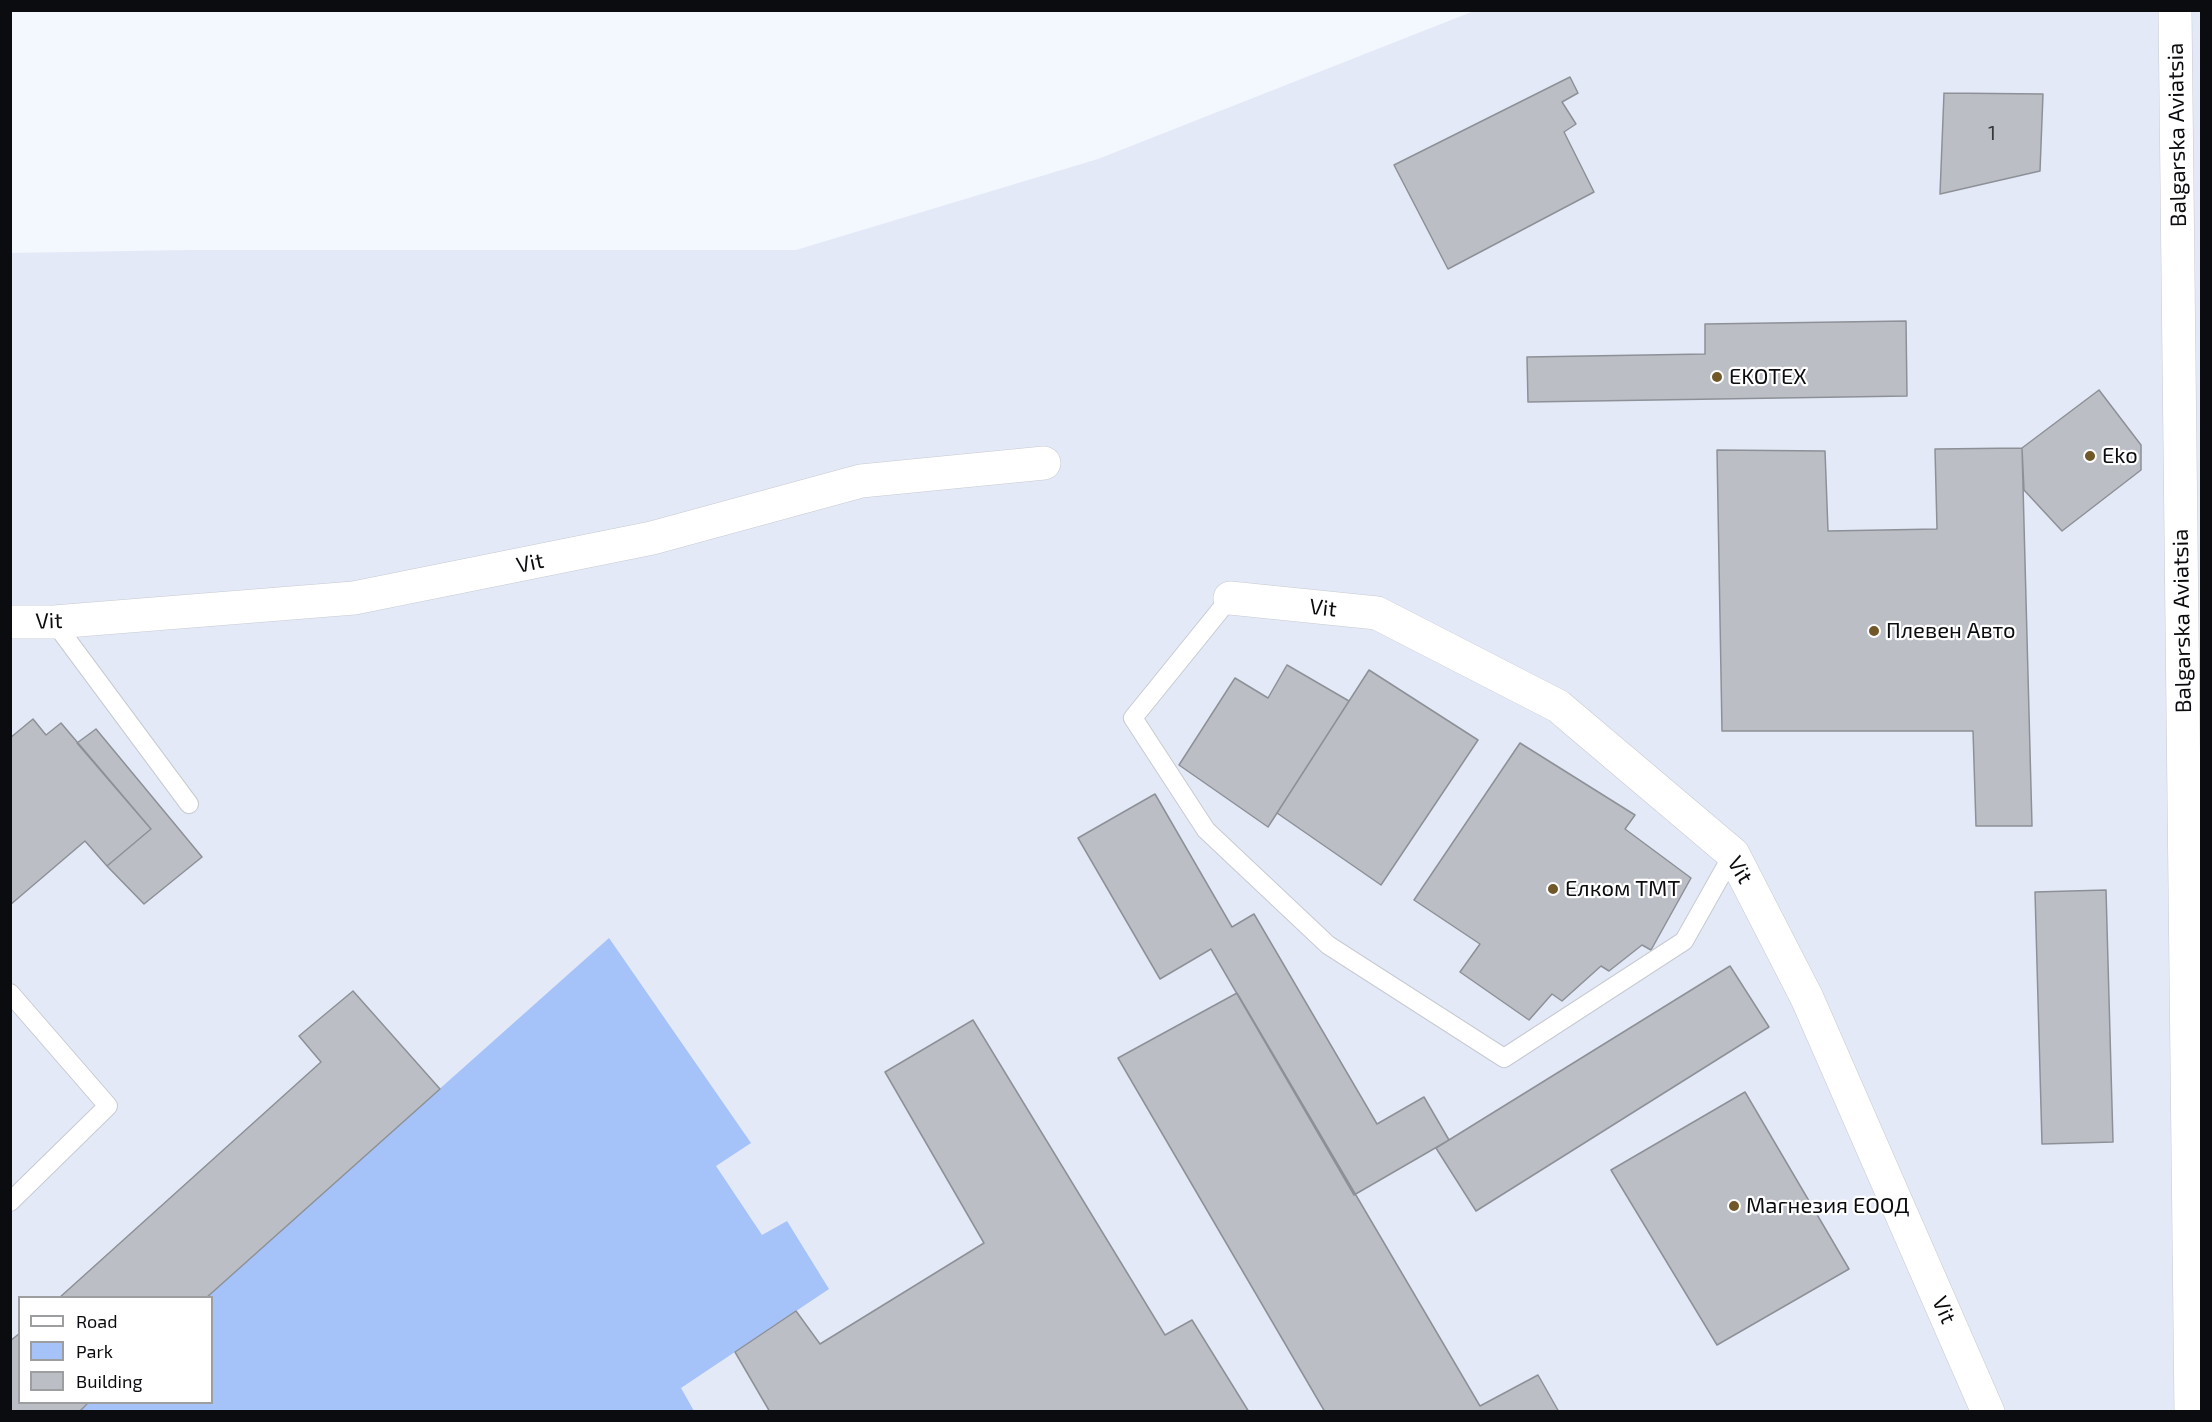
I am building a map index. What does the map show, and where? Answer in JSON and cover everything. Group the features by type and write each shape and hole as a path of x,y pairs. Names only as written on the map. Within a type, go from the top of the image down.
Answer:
{"street":[{"name":"Balgarska Aviatsia","path":"2175,10 2190,1410"},
{"name":"Vit","path":"10,622 54,622 354,598 652,538 861,481 1044,463"},
{"name":"Vit","path":"1230,598 1377,613 1558,706 1733,854 1807,998 1988,1412"}],"lane":[{"path":"1230,598 1133,718 1206,830 1328,945 1504,1058 1684,941 1733,854"},
{"path":"54,622 189,804"},
{"path":"10,993 108,1106 10,1202"}],"shaded area":[{"path":"1474,11 2201,11 2201,1411 11,1411 10,253 189,250 796,250 1098,159"}],"green space":[{"path":"609,938 751,1143 716,1166 762,1235 787,1221 829,1289 681,1388 694,1411 79,1412 88,1404 213,1404 213,1296 207,1296"}],"building":[{"path":"1570,77 1578,93 1562,102 1576,124 1564,132 1594,192 1448,269 1394,165"},
{"path":"1944,93 2043,94 2040,171 1940,194"},
{"name":"EKOTEX","path":"1906,321 1907,396 1528,402 1527,357 1705,354 1705,324"},
{"path":"2099,390 2141,445 2141,470 2062,531 2024,490 2022,448"},
{"name":"Плевен Авто","path":"2022,448 2032,826 1976,826 1973,731 1722,731 1717,450 1825,451 1828,531 1937,529 1935,449"},
{"path":"1287,665 1349,701 1268,827 1179,765 1235,678 1268,698"},
{"path":"1369,670 1478,740 1381,885 1277,813"},
{"path":"33,719 46,735 61,723 151,829 107,866 85,841 10,905 10,738"},
{"path":"96,729 202,857 144,904 107,866 151,829 77,743"},
{"name":"Елком ТМТ","path":"1520,743 1635,815 1625,829 1691,878 1651,950 1642,945 1609,971 1601,966 1562,1001 1552,994 1529,1020 1460,972 1480,944 1414,900"},
{"path":"1155,794 1232,927 1254,914 1377,1124 1424,1097 1449,1140 1354,1195 1211,949 1160,979 1078,838"},
{"path":"2106,890 2113,1142 2042,1144 2035,892"},
{"path":"1730,966 1769,1027 1476,1211 1436,1148"},
{"path":"353,991 440,1089 208,1296 61,1296 321,1062 299,1036"},
{"path":"1237,993 1480,1406 1538,1375 1559,1412 1325,1412 1118,1058"},
{"path":"973,1020 1165,1335 1192,1320 1249,1412 770,1412 735,1352 796,1311 820,1344 984,1243 885,1072"},
{"path":"1745,1092 1849,1269 1717,1345 1611,1170"},
{"path":"18,1335 18,1404 87,1404 79,1412 10,1412 10,1341"}],"place":[{"name":"EKOTEX","path":"1717,377"},
{"name":"Eko","path":"2090,456"},
{"name":"Плевен Авто","path":"1874,631"},
{"name":"Елком ТМТ","path":"1553,889"},
{"name":"Магнезия ЕООД","path":"1734,1206"}]}
